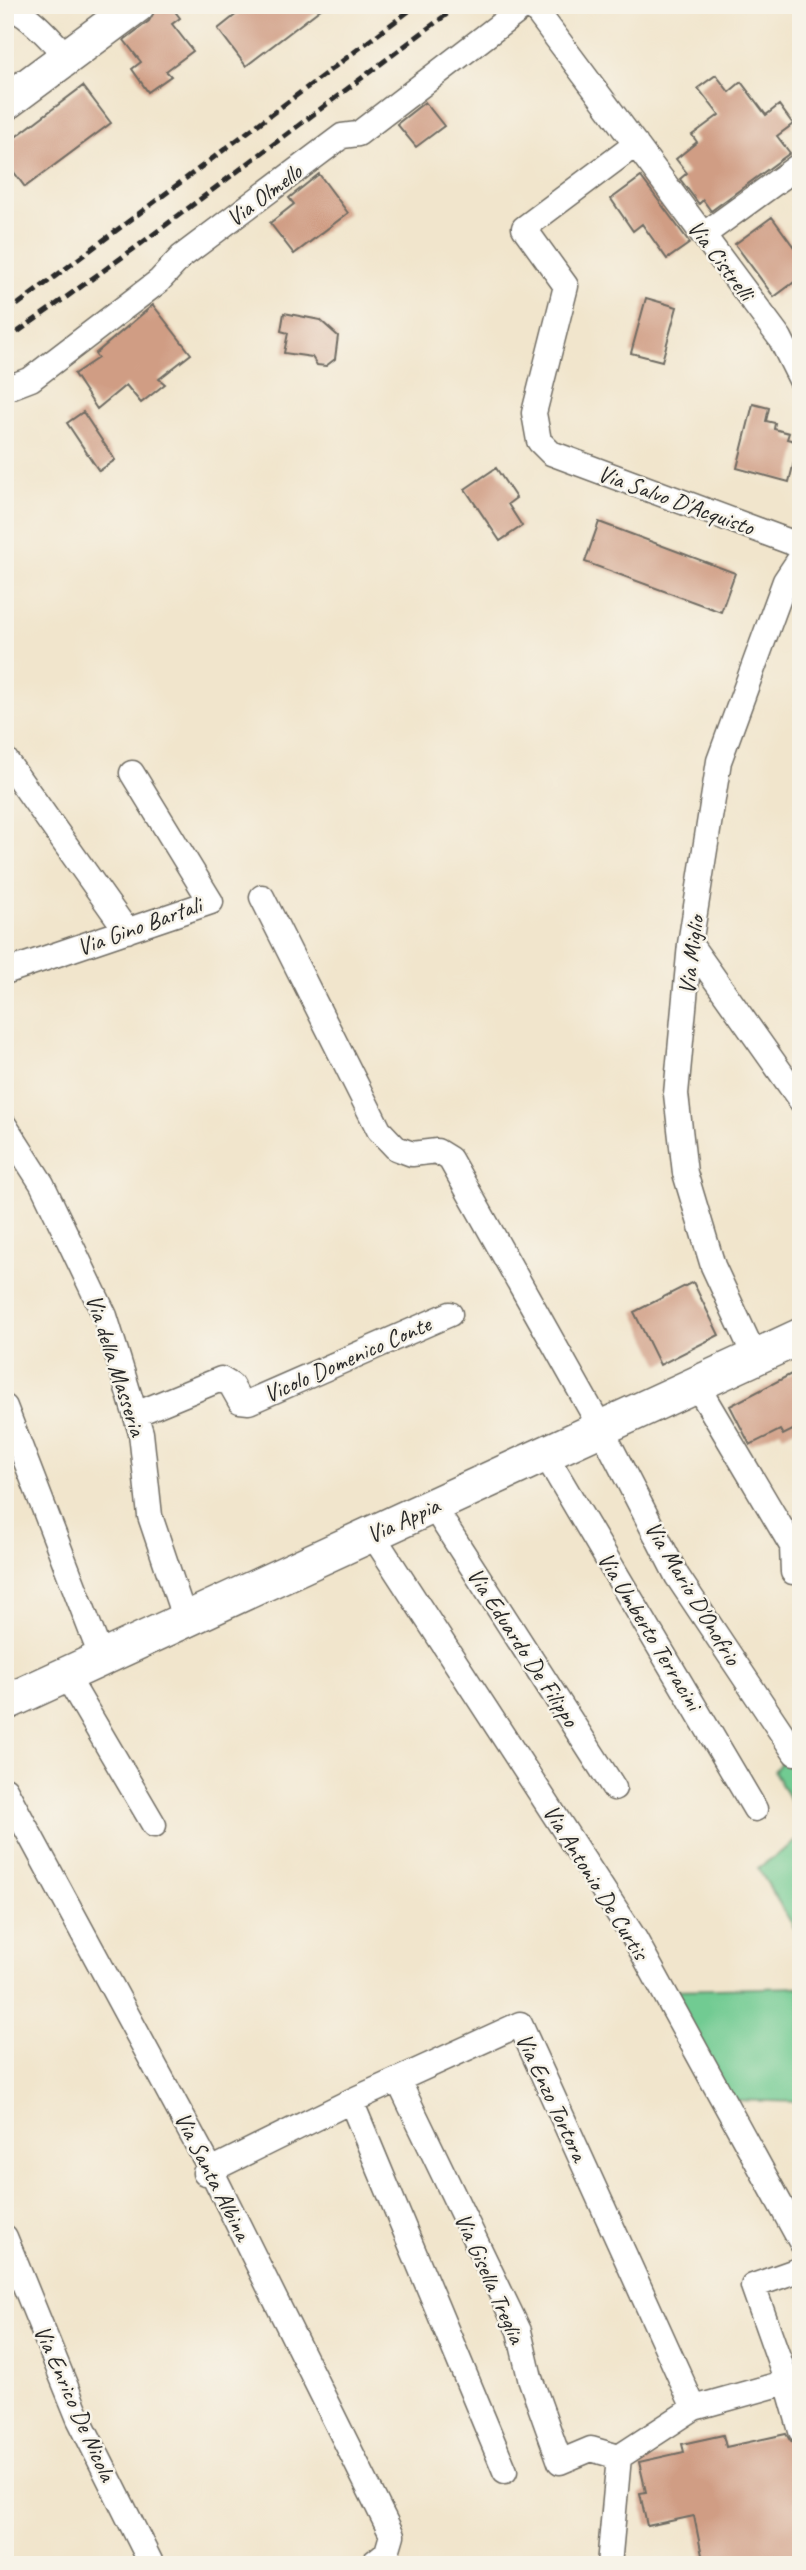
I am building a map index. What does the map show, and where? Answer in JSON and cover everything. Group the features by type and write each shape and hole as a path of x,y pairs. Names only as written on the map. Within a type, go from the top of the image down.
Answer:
{"main road":[{"path":"5,103 137,5"},
{"name":"Via Appia","path":"5,1703 801,1336"}],"street":[{"name":"Via Olmello","path":"5,389 31,379 159,281 181,257 342,136 358,134 526,5"},
{"name":"Via Cistrelli","path":"532,5 780,338 801,380"},
{"path":"5,8 11,8 38,27 67,57"},
{"name":"Via Salvo D'Acquisto","path":"636,144 524,228 566,286 534,413 539,441 551,453 801,546"},
{"path":"703,235 801,164"},
{"name":"Via Miglio","path":"755,1357 713,1266 685,1173 676,1094 690,944 719,761 785,581 801,557"},
{"path":"5,759 127,931"},
{"name":"Via Gino Bartali","path":"5,972 211,902 132,773"},
{"name":"Via Mario D'Onofrio","path":"262,897 379,1129 396,1148 412,1154 438,1151 450,1158 601,1428 677,1576 795,1753"},
{"path":"690,944 801,1101"},
{"name":"Via della Masseria","path":"5,1126 42,1184 105,1316 141,1433 150,1516 185,1620"},
{"name":"Vicolo Domenico Conte","path":"135,1414 221,1379 231,1385 240,1401 249,1402 450,1314"},
{"path":"696,1384 792,1546 793,1572"},
{"path":"5,1407 102,1659"},
{"name":"Via Umberto Terracini","path":"545,1454 755,1809"},
{"name":"Via Eduardo De Filippo","path":"433,1506 614,1788"},
{"name":"Via Antonio De Curtis","path":"372,1534 635,1939 801,2242"},
{"path":"66,1675 154,1825"},
{"name":"Via Santa Albina","path":"5,1789 208,2172 392,2535 387,2552 371,2565"},
{"name":"Via Enzo Tortora","path":"208,2172 351,2101 520,2024 694,2409"},
{"name":"Via Gisella Treglia","path":"398,2080 519,2331 530,2378 560,2462 591,2449 619,2457"},
{"path":"351,2101 505,2471"},
{"name":"Via Enrico De Nicola","path":"5,2238 79,2419 152,2565"},
{"path":"801,2270 753,2286 787,2382 801,2431"},
{"path":"609,2565 619,2457 694,2409 787,2382"}],"green space":[{"path":"801,1738 801,1820 774,1771"},
{"path":"801,1838 801,1939 758,1868"},
{"path":"801,1987 801,2102 731,2100 669,1990"}],"building":[{"path":"158,5 170,5 180,18 172,24 193,51 166,71 171,76 148,92 132,69 141,62 124,40 149,21"},
{"path":"248,5 326,5 246,66 218,29"},
{"path":"716,75 729,92 741,82 766,115 779,105 793,124 777,136 790,153 711,211 703,200 699,204 680,179 687,173 676,159 697,142 692,135 719,115 698,88"},
{"path":"83,86 111,123 25,187 5,160 5,145"},
{"path":"425,102 444,126 416,147 397,124"},
{"path":"319,174 348,213 294,254 270,223 294,204 289,198"},
{"path":"641,177 690,243 667,259 642,224 633,231 611,199"},
{"path":"772,217 801,257 801,277 774,297 735,244"},
{"path":"646,298 677,307 662,361 631,353"},
{"path":"153,305 191,354 159,379 165,384 141,403 126,385 97,409 74,374 98,358 95,354"},
{"path":"284,313 320,320 338,336 335,359 326,366 317,365 312,357 284,353 288,333 281,331"},
{"path":"753,404 769,408 766,421 775,423 774,429 789,433 787,439 799,442 789,482 737,468"},
{"path":"83,412 115,460 99,471 67,423"},
{"path":"496,468 516,498 508,504 522,526 500,541 465,489"},
{"path":"599,522 735,573 721,612 585,562"},
{"path":"693,1282 719,1335 660,1365 634,1312"},
{"path":"801,1369 801,1426 783,1435 780,1430 750,1445 730,1406"},
{"path":"786,2434 791,2442 801,2445 801,2501 795,2502 801,2525 801,2565 704,2565 694,2516 647,2526 640,2493 646,2492 639,2462 684,2452 682,2444 723,2435 726,2447"}],"railway":[{"path":"5,314 417,5"},
{"path":"5,341 135,248 459,5"}]}
